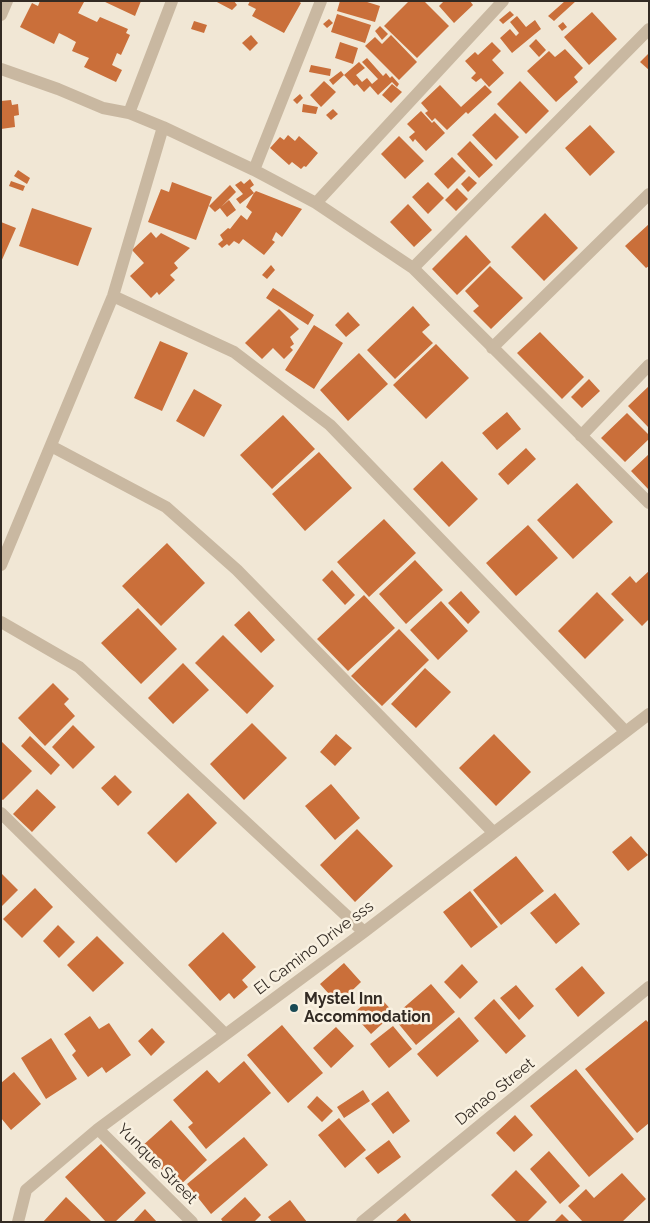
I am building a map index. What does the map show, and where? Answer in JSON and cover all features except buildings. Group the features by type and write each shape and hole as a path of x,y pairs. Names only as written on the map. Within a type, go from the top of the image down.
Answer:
{"street":[{"path":"1,15 7,1"},
{"path":"129,113 172,1"},
{"path":"254,170 321,1"},
{"path":"316,204 497,3"},
{"path":"413,268 649,29"},
{"path":"1,69 58,89 103,108 129,113 254,170 316,204 413,268 649,503"},
{"path":"1,565 113,296 163,127"},
{"path":"492,348 649,194"},
{"path":"113,296 234,352 330,426 625,731"},
{"path":"581,436 649,365"},
{"path":"51,446 166,507 237,570 493,832"},
{"path":"1,622 79,667 364,932"},
{"name":"El Camino Drive sss","path":"18,1222 26,1190 98,1129 364,932 649,714"},
{"path":"1,813 225,1034"},
{"name":"Danao Street","path":"362,1222 649,988"},
{"name":"Yunque Street","path":"98,1129 192,1222"}],"place":[{"name":"Mystel Inn Accommodation","path":"294,1008"}]}
